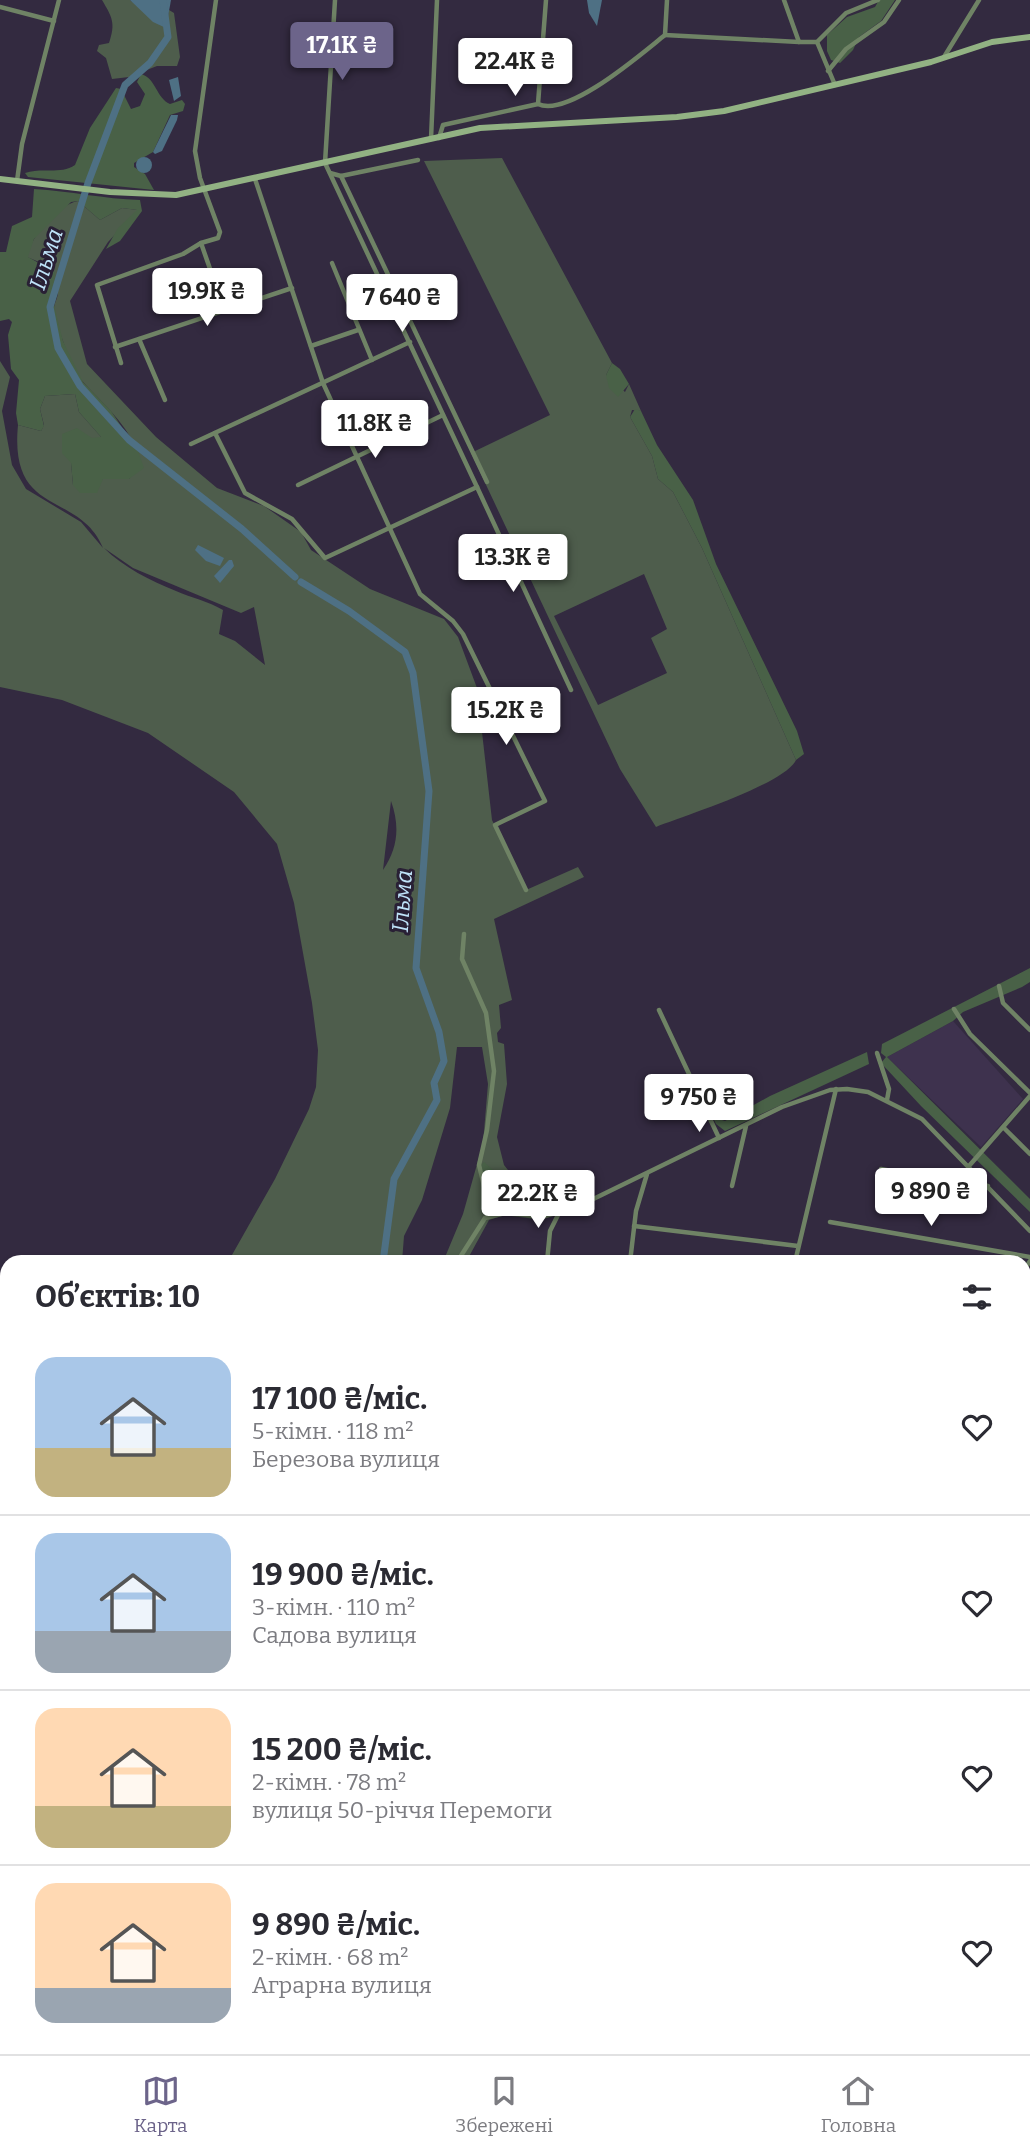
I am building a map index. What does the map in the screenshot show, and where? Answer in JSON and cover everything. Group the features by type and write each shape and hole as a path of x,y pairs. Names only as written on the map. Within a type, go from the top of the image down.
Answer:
{"street":[{"path":"17,182 22,144 59,0"},
{"path":"121,363 97,285 183,254 201,243 218,238 220,232 195,151 216,0"},
{"path":"335,0 325,163 572,690"},
{"path":"430,141 437,0"},
{"path":"538,104 546,0"},
{"path":"665,35 667,0"},
{"path":"784,0 799,42"},
{"path":"439,139 439,130 443,125 538,104 556,105 603,85 665,35 817,42 846,13 878,0"},
{"path":"828,71 846,48 884,22 899,0"},
{"path":"944,58 979,0"},
{"path":"0,6 54,22"},
{"path":"0,179 158,196 205,190 480,128 701,115 944,58 992,42 1030,37"},
{"path":"817,42 835,85"},
{"path":"330,173 341,176 418,160"},
{"path":"341,176 487,482"},
{"path":"255,179 323,383 420,594 453,621 469,644 545,801 495,825 526,890"},
{"path":"201,243 225,309"},
{"path":"332,263 372,360"},
{"path":"116,346 292,288"},
{"path":"311,346 358,330"},
{"path":"139,339 165,400"},
{"path":"191,444 410,342"},
{"path":"298,485 356,454 443,415"},
{"path":"215,433 245,494 292,519 325,558 477,487"},
{"path":"464,934 462,959 486,1013 494,1071 479,1165 485,1199 506,1212 542,1217 581,1205 782,1107 836,1089 868,1092 922,1119 1030,1231"},
{"path":"999,986 1003,1003 1030,1030"},
{"path":"954,1009 970,1034 1030,1094 1004,1128 969,1166"},
{"path":"659,1010 719,1138"},
{"path":"877,1053 890,1089 887,1100"},
{"path":"796,1255 836,1089"},
{"path":"732,1186 746,1125"},
{"path":"1004,1128 1030,1154"},
{"path":"881,1170 977,1187 989,1186"},
{"path":"631,1255 634,1226 648,1173"},
{"path":"548,1255 550,1231 560,1210"},
{"path":"461,1255 485,1218 506,1212"},
{"path":"830,1222 1008,1255"},
{"path":"634,1226 798,1246"}],"shaded area":[{"path":"953,1021 1023,1099 981,1147 887,1057"}],"green space":[{"path":"102,0 130,0 166,27 169,10 174,13 180,57 177,66 157,66 129,77 112,79 106,58 97,51 99,45 109,43 112,30 110,16"},
{"path":"879,0 895,0 881,21 859,37 853,50 840,63 831,60 827,51 827,35 847,17 875,7"},
{"path":"141,74 150,80 165,101 170,104 182,100 185,104 183,111 170,115 153,152 134,163 134,167 145,174 154,190 28,177 25,173 63,170 75,165 90,128 116,88 121,89 131,109 140,106 145,94 137,82"},
{"path":"502,158 612,363 606,375 625,392 629,384 641,411 632,410 630,417 652,456 658,479 673,492 702,548 796,760 773,779 656,827 620,769 471,453 550,415 424,161","holes":["644,574 667,629 651,638 667,673 598,705 554,616"]},
{"path":"34,189 140,200 142,211 120,241 106,249 118,228 137,210 122,208 100,220 78,201 71,202 34,239 28,257 55,272 54,288 58,292 54,305 63,341 83,382 111,411 138,451 144,468 129,479 103,479 97,493 80,493 73,485 71,463 62,453 62,434 77,428 92,438 101,437 79,412 75,394 45,396 40,409 44,426 41,431 18,425 16,413 19,380 11,369 8,335 12,322 9,319 0,321 0,252 6,252 12,226 32,217"},
{"path":"78,201 100,220 122,208 138,210 108,242 70,301 87,364 156,437 217,488 264,506 301,532 311,550 370,589 444,619 458,637 477,688 492,820 526,890 578,867 584,877 494,919 512,1000 499,1005 501,1028 497,1033 498,1042 504,1044 507,1084 497,1137 504,1165 541,1211 542,1220 505,1215 489,1220 470,1255 446,1255 463,1214 483,1143 488,1084 482,1047 457,1047 450,1108 422,1200 404,1236 403,1255 232,1255 275,1179 309,1109 316,1087 318,1050 312,1003 294,903 277,844 234,792 148,733 62,700 0,687 0,361 10,377 2,411 12,465 26,489 81,522 103,548 92,530 78,518 35,490 24,476 18,455 18,425 41,431 44,425 40,409 45,396 75,394 79,412 102,438 92,438 71,462 73,485 103,479 129,479 140,463 126,430 85,384 70,358 56,316 54,306 58,292 54,288 51,267 27,257 39,231 62,208","holes":["104,548 133,568 241,613 254,607 265,665 235,641 219,634 223,610 147,578","391,801 396,819 396,837 392,853 383,870","492,1171 508,1181 509,1190 489,1180"]},
{"path":"612,363 620,369 629,384 618,397 609,388 606,375"},
{"path":"635,409 641,411 657,445 693,500 716,564 797,731 804,754 796,760 702,548 673,492 658,479 652,456 630,417"},
{"path":"1030,968 1030,982 1022,987 963,1012 953,1021 887,1057 1030,1199 1030,1212 921,1106 881,1063 886,1057 881,1053 882,1044"},
{"path":"867,1052 869,1064 725,1131 716,1124 701,1092 709,1092 719,1119 725,1121 770,1096"},
{"path":"484,1162 514,1188 502,1188 483,1177 480,1166"}],"water":[{"path":"130,0 171,0 166,28 153,22"},
{"path":"587,0 602,0 597,26 589,13"},
{"path":"178,77 181,96 174,101 169,80"},
{"path":"171,115 178,115 177,120 162,151 155,154 153,152"},
{"path":"141,157 147,157 152,165 150,171 141,173 136,168 136,162"},
{"path":"198,545 224,558 220,566 206,561 195,550"},
{"path":"232,560 234,566 220,583 214,576"}],"waterway":[{"name":"Ільма","path":"163,0 168,37 150,63 125,85 88,183 50,307 58,348 80,386 129,440 242,529 295,577"},
{"name":"Ільма","path":"301,582 349,611 405,652 413,673 429,791 416,968 439,1032 444,1061 434,1083 437,1100 394,1179 384,1255"}]}
